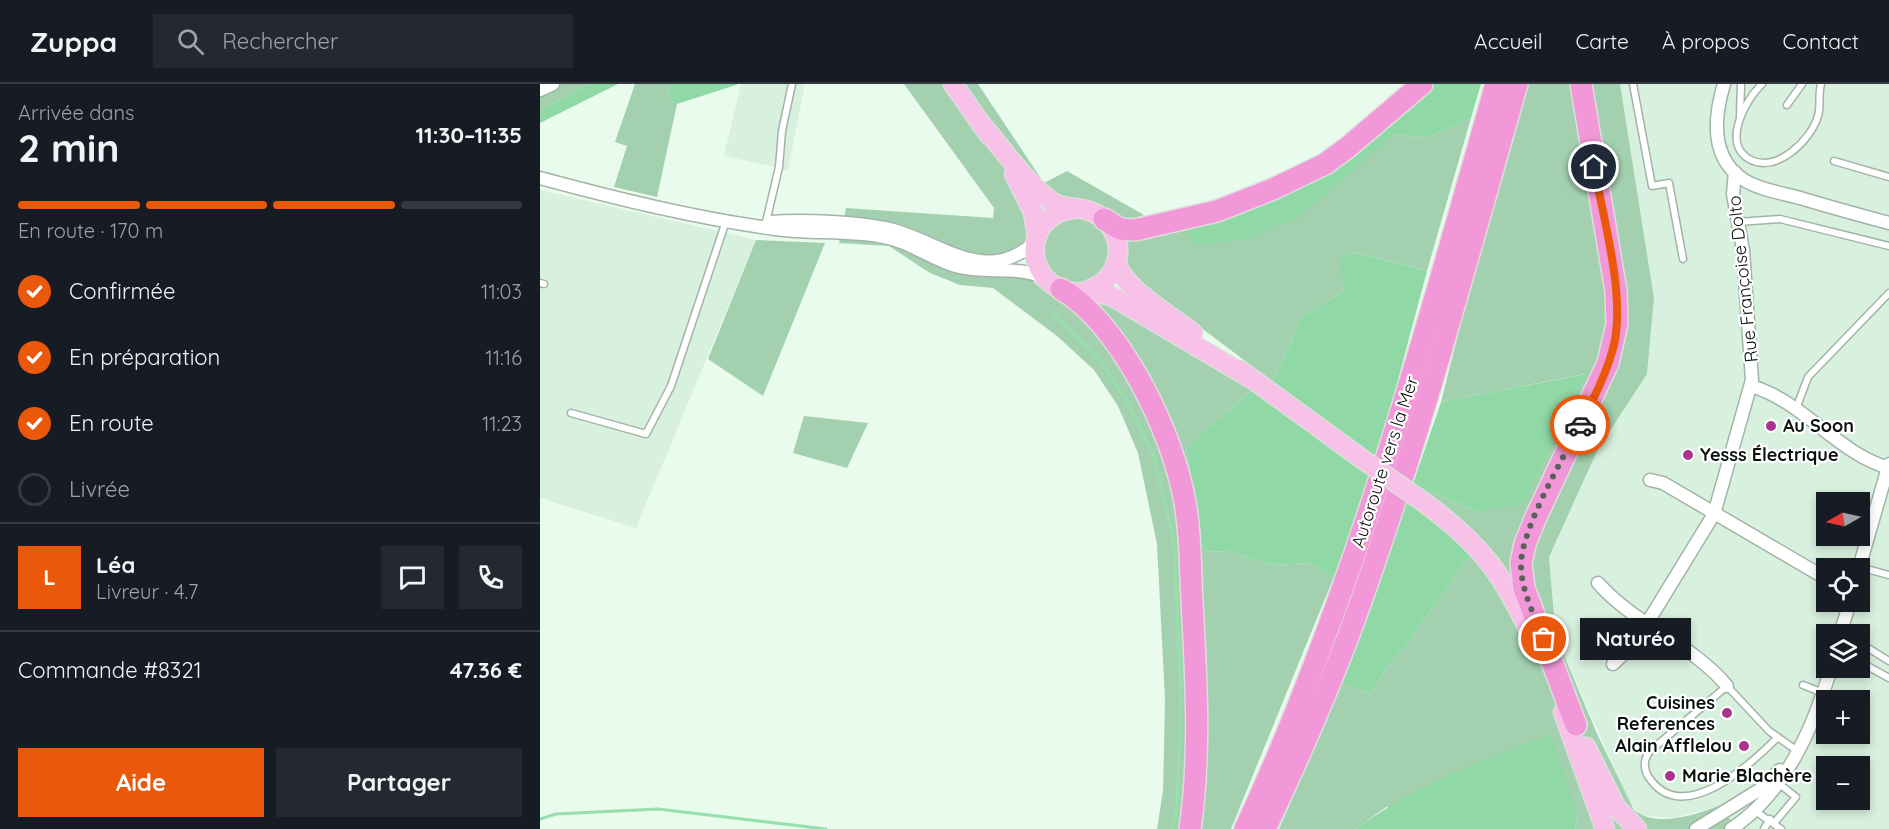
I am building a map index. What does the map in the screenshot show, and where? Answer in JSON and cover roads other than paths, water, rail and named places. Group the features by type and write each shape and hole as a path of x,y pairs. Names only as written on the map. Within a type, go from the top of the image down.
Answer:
{"highway":[{"path":"1104,219 1120,229 1135,230 1217,211 1273,189 1324,164 1348,147 1422,84"},
{"name":"Autoroute vers la Mer","path":"1245,829 1317,661 1376,496 1496,84"},
{"path":"1266,829 1325,695 1371,570 1420,420 1517,84"},
{"path":"1576,725 1524,588 1521,563 1525,544 1536,517 1604,372 1617,324 1616,291 1581,84"},
{"path":"1053,284 1091,314 1133,371 1166,437 1185,497 1197,720 1195,784 1190,829"}],"main road":[{"path":"953,84 1026,195 1035,218 1036,262 1053,284 1113,297 1250,378"},
{"path":"982,125 1045,197 1059,206 1086,210 1104,219 1115,236 1118,249 1116,262 1103,283 1086,291"},
{"path":"1036,239 1044,224 1054,215 1073,209"},
{"path":"1116,262 1121,273 1131,285 1250,378 1422,501 1461,531 1489,560 1511,594 1556,690 1605,829"},
{"path":"1556,690 1576,725 1611,799 1624,819 1637,829"}],"street":[{"path":"540,90 553,84"},
{"path":"1724,84 1716,113 1716,132 1723,155 1735,172 1759,187 1889,223"},
{"name":"Rue Françoise Dolto","path":"1613,664 1631,649 1714,514 1751,386 1753,366 1733,189 1735,172"},
{"path":"540,178 656,208 726,221 783,230 886,237 914,246 944,262 962,268 1025,271 1053,284"},
{"path":"746,224 882,227 914,236 944,252 974,261 1006,258 1036,239"},
{"path":"1751,386 1772,393 1864,459 1889,466 1862,558"},
{"path":"1650,480 1663,483 1816,573"},
{"path":"1598,583 1617,604 1705,662 1727,686"},
{"path":"1731,829 1755,811 1778,783 1816,708"},
{"path":"1696,829 1765,786 1796,750"}],"lane":[{"path":"766,223 779,167 782,131 792,84"},
{"path":"1633,84 1652,186 1669,183 1683,259"},
{"path":"1741,84 1741,116 1737,134 1741,153 1753,162 1765,163 1796,149 1809,133 1818,117 1821,84"},
{"path":"1741,116 1750,97 1762,84"},
{"path":"1787,105 1802,84"},
{"path":"1834,161 1889,177"},
{"path":"1738,222 1779,219 1889,246"},
{"path":"571,413 646,434 671,386 726,221"},
{"path":"1796,410 1808,377 1889,293"},
{"path":"1870,570 1889,574"},
{"path":"1870,650 1889,661"},
{"path":"1870,668 1889,678"},
{"path":"1777,738 1741,773 1708,791 1684,798 1670,796 1657,787 1646,772 1647,755 1727,686 1777,738 1796,750"},
{"path":"1803,686 1816,691"},
{"path":"1764,829 1776,825 1796,797 1778,783"},
{"path":"1755,811 1776,825"}],"waterway":[{"path":"1052,313 1099,358 1133,412 1154,456 1174,543 1181,697 1177,807 1172,829"},
{"path":"540,819 556,814 658,809 826,829"}],"place":[{"name":"Au Soon","path":"1771,426"},
{"name":"Yesss Électrique","path":"1688,455"},
{"name":"Naturéo","path":"1544,639"},
{"name":"Cuisines References","path":"1727,713"},
{"name":"Alain Afflelou","path":"1744,746"},
{"name":"Marie Blachère","path":"1670,776"}]}
